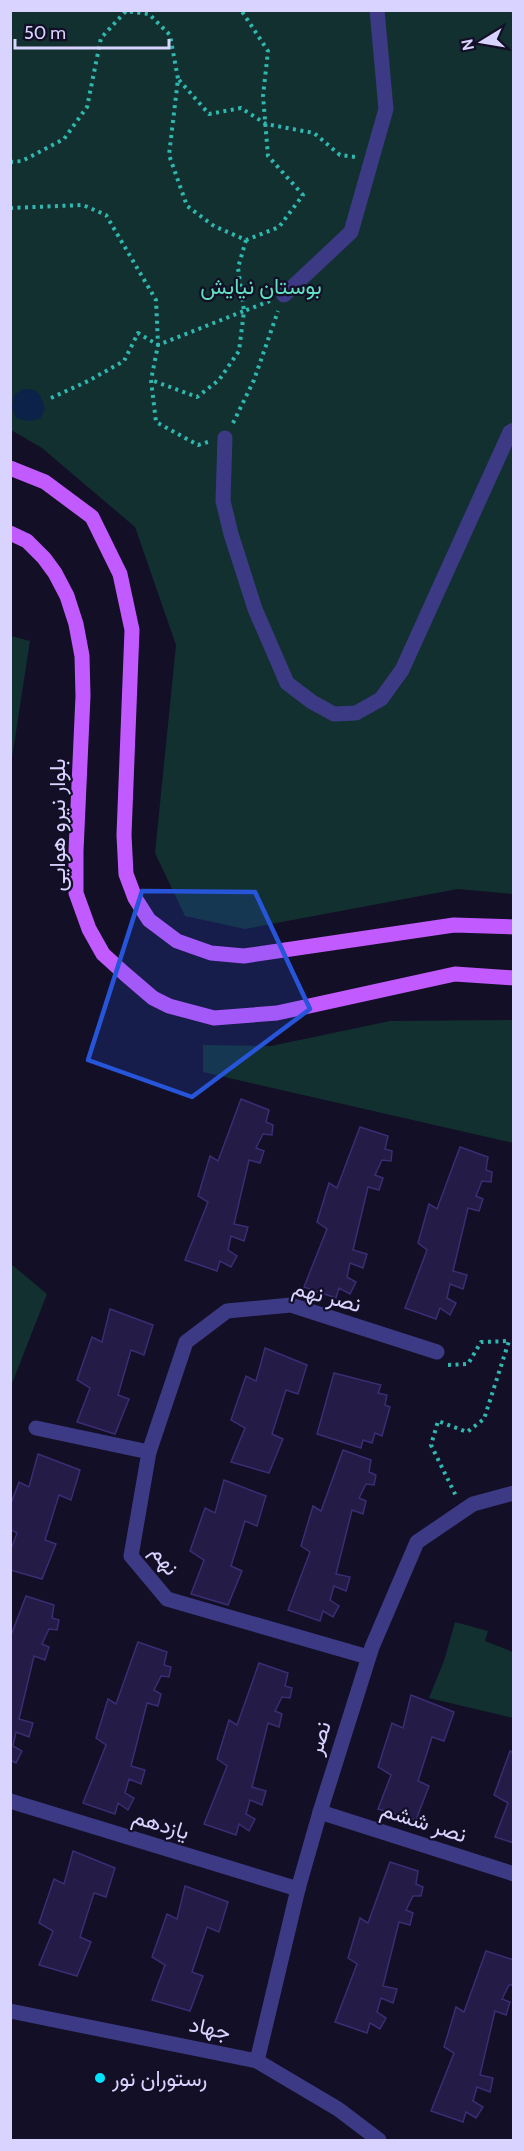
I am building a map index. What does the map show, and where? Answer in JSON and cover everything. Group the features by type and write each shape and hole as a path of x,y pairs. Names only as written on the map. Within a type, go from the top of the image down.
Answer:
{"main road":[{"path":"10,468 45,482 92,517 120,574 132,630 124,835 126,874 135,898 149,920 177,941 211,953 244,956 453,925 513,927"},
{"name":"بلوار نیرو هوایی","path":"10,533 27,541 55,573 67,596 76,624 82,656 83,686 76,894 89,929 103,954 125,974 153,998 170,1006 214,1018 277,1013 455,974 513,978"}],"street":[{"path":"284,295 351,232 386,109 377,10"},
{"path":"225,438 223,501 255,609 287,683 312,702 334,714 356,713 381,699 402,670 477,503 510,432 513,430"},
{"name":"نصر نهم","path":"149,1452 186,1342 227,1311 291,1305 437,1352"},
{"path":"36,1428 149,1452"},
{"name":"نهم","path":"149,1452 131,1556 167,1599 368,1658"},
{"name":"نصر","path":"257,2061 298,1889 320,1812 368,1658 417,1542 473,1504 513,1493"},
{"name":"یازدهم","path":"10,1801 298,1889"},
{"name":"نصر ششم","path":"320,1812 513,1874"},
{"name":"جهاد","path":"10,2011 257,2061 339,2109 379,2140"}],"path":[{"path":"10,162 22,161 64,139 87,107 101,38 126,11 149,14 170,35 178,79 169,155 187,206 214,226 246,240 279,227 303,195 268,156 263,96 268,51 241,10"},
{"path":"178,79 209,114 241,108 266,124 314,133 340,154 372,159"},
{"path":"10,208 83,205 106,215 156,300 158,345 151,380 156,422 198,445 225,438 254,380 284,295"},
{"path":"151,380 197,397 219,380 239,351 244,311 238,268 246,240"},
{"path":"158,345 284,295"},
{"path":"51,398 124,361 138,333 158,345"},
{"path":"437,1352 448,1365 468,1364 481,1342 509,1341 484,1419 467,1432 438,1421 431,1445 464,1510"}],"highlighted area":[{"path":"142,891 255,892 310,1009 192,1097 88,1060"}],"green space":[{"name":"بوستان نیایش","path":"11,11 513,11 513,894 458,889 245,929 185,916 155,853 176,645 135,527 42,448 11,430"},
{"path":"10,636 30,641 11,764"},
{"path":"513,1020 513,1143 203,1072 203,1045 271,1046 390,1021"},
{"path":"11,1264 47,1294 11,1386"},
{"path":"455,1622 488,1631 485,1641 513,1652 513,1718 429,1698 445,1658"}],"water":[{"path":"23,389 36,391 40,396 45,409 40,419 28,421 16,418 12,407 14,395"}],"building":[{"path":"241,1099 269,1110 266,1122 273,1125 272,1135 263,1134 256,1148 264,1151 260,1163 249,1160 234,1224 248,1227 244,1241 231,1236 228,1250 237,1256 231,1267 220,1261 217,1271 185,1260 208,1202 198,1196 210,1156 218,1161"},
{"path":"360,1127 388,1136 385,1149 392,1151 391,1161 382,1160 375,1175 383,1178 379,1190 368,1187 353,1250 367,1254 363,1268 350,1263 347,1277 356,1282 350,1294 339,1288 336,1298 304,1287 327,1229 317,1222 329,1183 337,1188"},
{"path":"460,1147 488,1157 486,1170 492,1172 491,1182 482,1181 476,1196 483,1199 479,1211 468,1208 453,1271 467,1275 463,1289 450,1284 447,1298 456,1303 450,1315 440,1308 436,1319 405,1308 427,1250 418,1243 429,1204 437,1209"},
{"path":"110,1309 153,1325 144,1355 131,1350 118,1395 129,1399 115,1434 77,1422 90,1388 77,1380 92,1337 102,1342"},
{"path":"265,1348 307,1365 298,1394 286,1390 272,1434 283,1439 269,1473 231,1462 245,1428 231,1420 246,1376 256,1381"},
{"path":"334,1373 381,1385 378,1393 387,1395 385,1405 390,1407 382,1436 375,1433 372,1443 363,1440 361,1448 317,1434"},
{"path":"343,1450 371,1460 369,1472 376,1475 374,1485 366,1484 359,1498 366,1501 363,1514 352,1510 336,1574 350,1577 346,1591 334,1586 330,1600 339,1606 333,1617 323,1611 320,1621 288,1610 310,1552 301,1546 313,1506 321,1511"},
{"path":"38,1454 80,1470 71,1500 59,1495 45,1540 56,1544 42,1579 10,1570 10,1552 17,1533 10,1529 10,1506 19,1482 29,1487"},
{"path":"224,1480 266,1496 257,1526 245,1521 231,1566 242,1571 228,1605 191,1594 204,1560 190,1551 205,1508 215,1513"},
{"path":"26,1596 54,1605 52,1618 59,1620 57,1630 49,1629 42,1644 49,1647 45,1660 34,1656 19,1719 33,1723 29,1737 16,1732 13,1746 22,1751 16,1763 10,1760 10,1638"},
{"path":"138,1642 167,1652 164,1665 171,1667 169,1677 161,1676 154,1690 161,1694 158,1706 147,1703 131,1766 145,1770 141,1784 129,1779 125,1793 134,1798 128,1810 118,1803 115,1814 83,1803 106,1745 96,1738 108,1699 116,1704"},
{"path":"259,1663 288,1673 285,1686 292,1688 290,1698 282,1697 275,1711 282,1714 279,1727 268,1723 252,1787 266,1791 262,1805 250,1800 246,1814 255,1819 249,1831 239,1824 236,1835 204,1824 227,1766 217,1759 229,1720 237,1725"},
{"path":"411,1695 454,1712 444,1741 432,1737 418,1781 429,1786 416,1820 378,1809 391,1775 378,1767 392,1723 403,1728"},
{"path":"510,1751 514,1753 514,1843 495,1837 508,1803 494,1795"},
{"path":"73,1851 115,1868 106,1897 94,1893 80,1937 91,1942 77,1976 39,1965 53,1931 39,1923 54,1879 64,1884"},
{"path":"390,1862 418,1871 416,1884 423,1887 421,1896 413,1896 406,1910 413,1913 410,1925 399,1922 383,1986 397,1989 393,2003 381,1998 377,2012 386,2018 380,2029 370,2023 367,2033 335,2022 357,1964 348,1958 360,1918 368,1923"},
{"path":"185,1886 228,1902 219,1932 207,1927 192,1972 203,1976 190,2011 152,2000 165,1965 152,1957 167,1914 177,1919"},
{"path":"486,1951 514,1960 514,1985 509,1985 502,1999 510,2002 506,2015 495,2011 480,2075 493,2078 490,2092 477,2087 473,2101 483,2107 476,2118 466,2112 463,2122 431,2111 454,2053 444,2047 456,2007 464,2012"}],"place":[{"name":"رستوران نور","path":"100,2078"}]}
